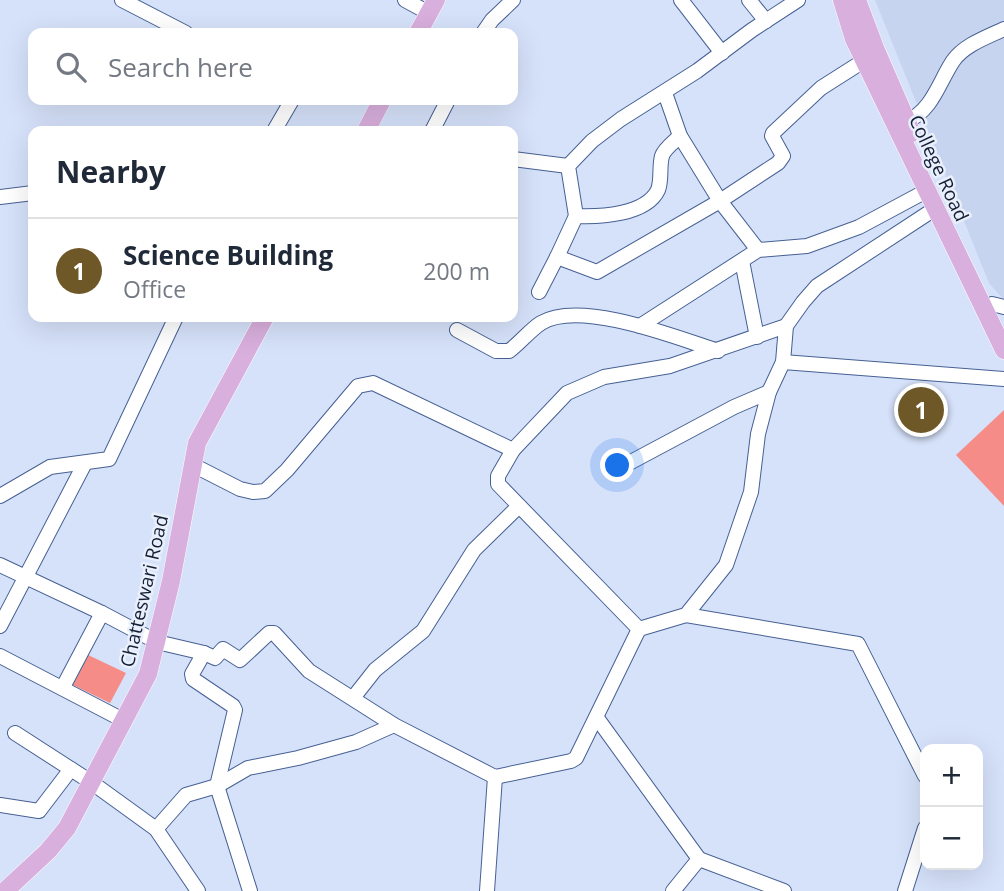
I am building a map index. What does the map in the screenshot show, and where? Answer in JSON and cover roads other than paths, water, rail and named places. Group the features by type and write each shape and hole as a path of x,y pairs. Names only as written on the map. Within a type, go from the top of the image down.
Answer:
{"main road":[{"name":"College Road","path":"842,0 865,61 1004,351"},
{"name":"College Road","path":"857,0 907,121 998,305 1004,326"},
{"path":"421,28 432,6"},
{"path":"369,126 379,105"},
{"name":"Chatteswari Road","path":"5,891 48,851 66,828 148,674 171,581 197,443 262,322"}],"street":[{"path":"122,0 177,28"},
{"path":"405,0 432,6"},
{"path":"486,28 513,0"},
{"path":"681,0 722,53"},
{"path":"749,0 766,21"},
{"path":"568,166 592,141 621,119 665,93 799,0"},
{"path":"907,121 915,118 933,99 962,52 1004,29"},
{"path":"557,257 597,272 720,201 778,163 783,156 772,136 773,132 821,88 865,61"},
{"path":"665,93 680,136 720,201 758,250"},
{"path":"277,126 289,105"},
{"path":"435,126 445,105"},
{"path":"576,216 604,217 631,210 652,198 659,188 662,155 680,136"},
{"path":"518,160 568,166"},
{"path":"539,292 576,216 568,166"},
{"path":"640,326 758,250 807,246 859,227 928,190"},
{"path":"0,198 28,194"},
{"path":"639,629 498,484 497,480 513,450 567,393 604,377 670,366 786,326 817,286 936,208"},
{"path":"742,261 757,337"},
{"path":"457,330 496,351 509,351 542,322 562,316 585,315 640,326 719,351"},
{"path":"0,496 50,467 108,460 174,322"},
{"path":"686,615 726,565 751,492 758,434 769,392 783,362 786,326"},
{"path":"783,362 1004,379"},
{"path":"193,465 240,489 265,491 287,470 358,386 365,383 373,383 513,450"},
{"path":"629,463 734,407 769,392"},
{"path":"0,626 85,463"},
{"path":"353,698 375,670 423,631 474,550 519,506"},
{"path":"0,565 157,642 216,658 223,649 240,660 274,632 309,671 394,724 495,777 576,758 639,629 686,615 858,645 920,766"},
{"path":"63,687 102,613"},
{"path":"204,653 192,674 193,679 235,710 217,786 250,891"},
{"path":"0,656 124,720"},
{"path":"597,718 699,859 784,891"},
{"path":"156,829 186,795 217,786 248,768 356,742 394,724"},
{"path":"15,733 91,782 156,829 198,891"},
{"path":"0,805 39,811 71,769"},
{"path":"487,891 495,777"},
{"path":"905,891 920,844"},
{"path":"673,891 699,859"}],"place":[{"name":"Science Building","path":"921,410"}]}
